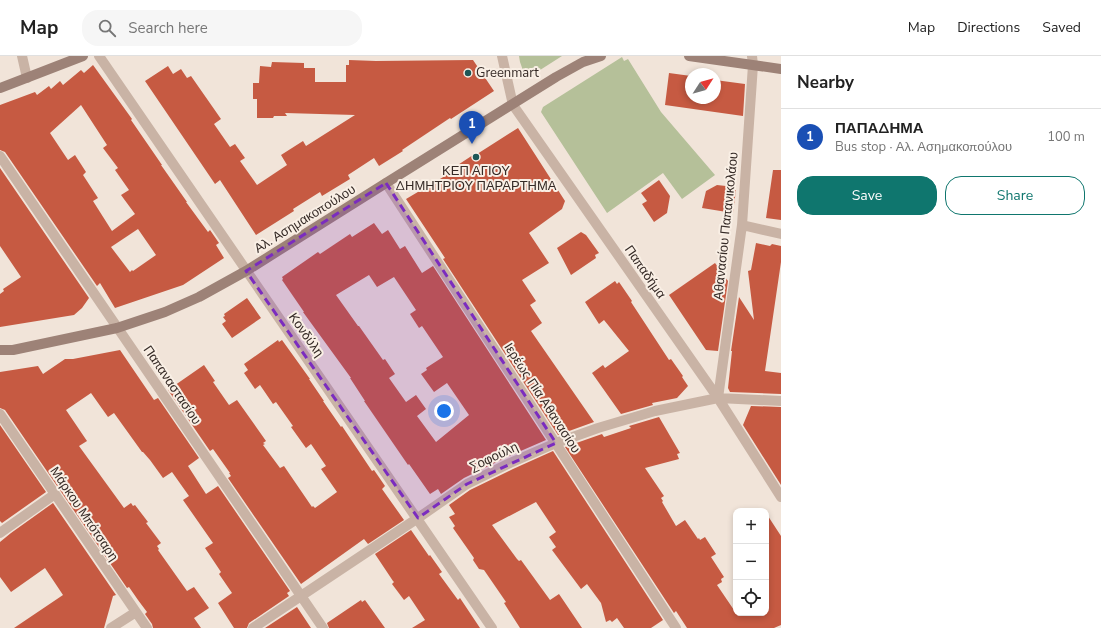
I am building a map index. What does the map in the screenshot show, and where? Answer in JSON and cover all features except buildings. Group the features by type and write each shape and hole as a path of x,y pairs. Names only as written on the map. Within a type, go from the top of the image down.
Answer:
{"street":[{"path":"22,56 27,78"},
{"path":"0,88 83,56"},
{"name":"Κονδύλη","path":"99,56 418,518 492,628"},
{"name":"Παπαδήμα","path":"502,56 513,105 718,398 781,497"},
{"name":"Αλ. Ασημακοπούλου","path":"0,350 13,350 117,328 148,319 199,297 246,271 556,78 583,62 601,56"},
{"path":"689,56 752,60 781,69"},
{"name":"Αθανασίου Παπανικολάου","path":"718,398 742,225 752,60"},
{"name":"Παπαναστασίου","path":"0,156 323,628"},
{"name":"Ιερέως Πία Αθανασίου","path":"386,183 676,628"},
{"path":"742,225 781,234"},
{"name":"Σοφούλη","path":"253,628 467,484 556,443 598,428 655,411 718,398 781,401"},
{"name":"Μάρκου Μπότσαρη","path":"0,414 147,628"},
{"path":"0,533 55,494"},
{"path":"112,628 136,612"}],"highlighted area":[{"path":"386,183 556,443 467,484 418,518 246,271"}],"green space":[{"path":"519,56 562,56 526,79"},
{"path":"622,57 624,61 628,59 661,112 715,175 682,199 663,173 607,213 541,112 543,107"}],"place":[{"name":"Greenmart","path":"468,73"},
{"name":"ΠΑΠΑΔΗΜΑ","path":"472,144"},
{"name":"ΚΕΠ ΑΓΙΟΥ ΔΗΜΗΤΡΙΟΥ ΠΑΡΑΡΤΗΜΑ","path":"476,157"}]}
